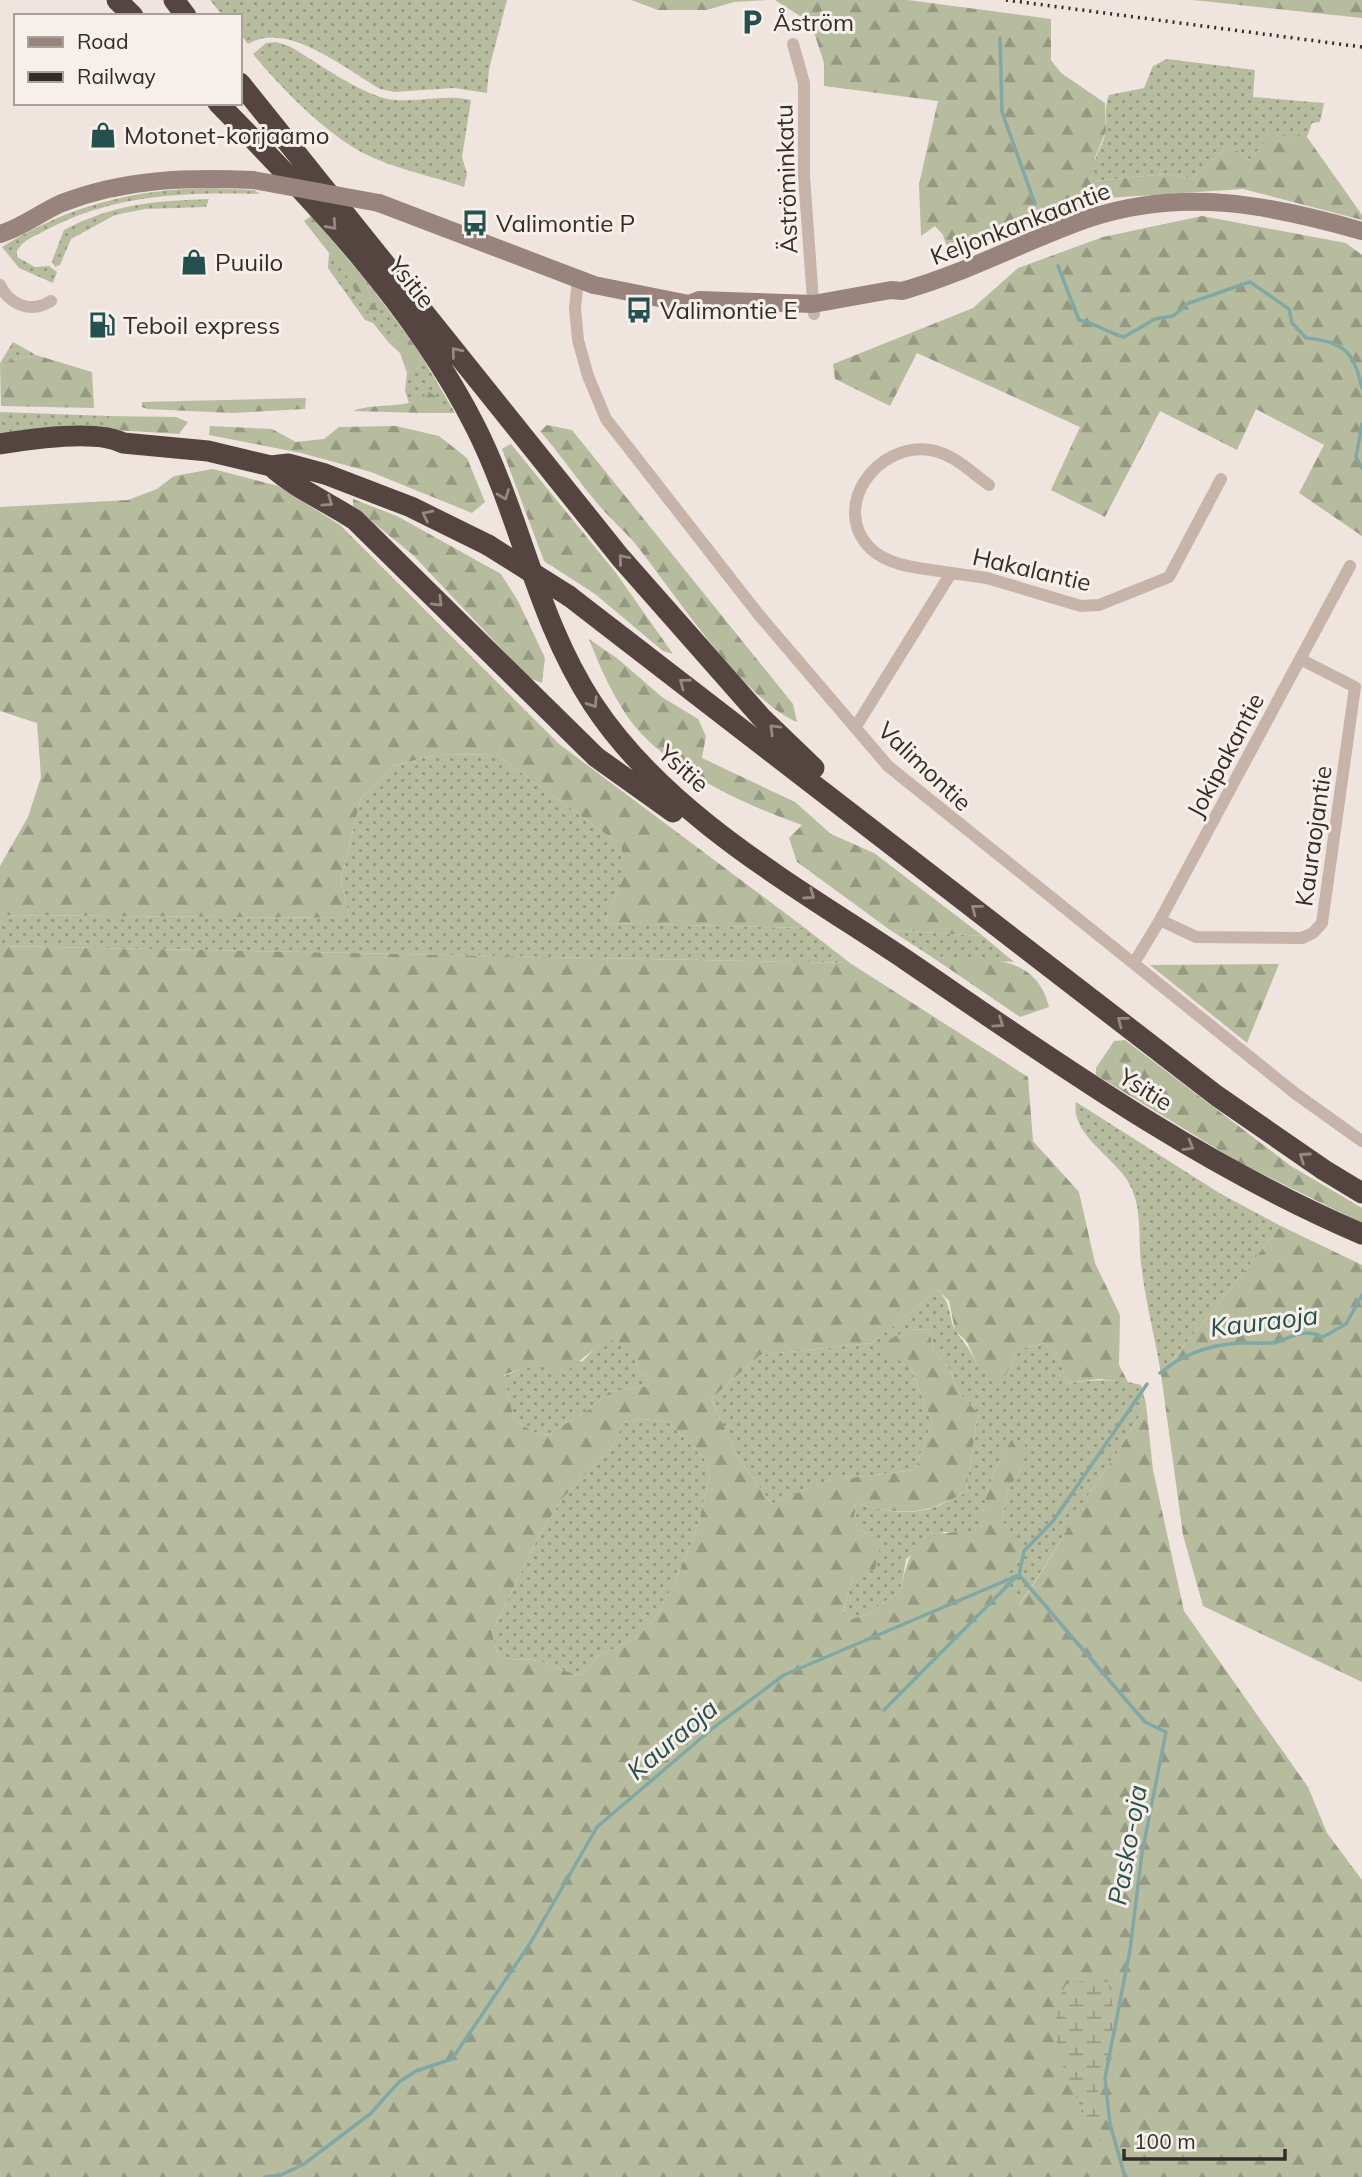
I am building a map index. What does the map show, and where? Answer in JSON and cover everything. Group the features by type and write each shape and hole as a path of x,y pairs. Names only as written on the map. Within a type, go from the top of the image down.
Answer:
{"highway":[{"path":"117,0 131,14"},
{"path":"173,0 184,14"},
{"path":"242,85 663,607 854,815"},
{"name":"Ysitie","path":"220,105 339,233 418,331 478,432 560,646 594,705 652,777 673,798 754,856 1150,1124 1256,1183 1362,1234"},
{"path":"0,444 78,437 114,438 123,443 208,451 271,466 288,464 325,474 411,507 488,545 569,596 854,815"},
{"path":"0,454 35,448 113,447 123,443"},
{"path":"271,466 282,477 319,496 355,520 596,757 715,841 754,856"},
{"name":"Ysitie","path":"854,815 1217,1096 1362,1193"}],"main road":[{"name":"Keljonkankaantie","path":"1,236 63,203 118,186 174,178 253,180 379,203 579,280 689,304 698,310 718,312 876,304 894,299 902,292 973,268 1092,218 1167,203 1251,204 1362,232"}],"street":[{"name":"Äströminkatu","path":"793,44 804,83 804,176 813,309"},
{"name":"Valimontie","path":"579,280 575,308 578,340 588,376 606,419 759,615 888,766 954,823 1306,1102 1362,1140"},
{"path":"1,291 23,307 33,309 51,301"},
{"path":"951,573 889,561 870,548 858,527 857,502 862,485 875,466 906,448 932,450 955,460 989,485"},
{"name":"Hakalantie","path":"855,728 951,573 986,578 1080,606 1099,605 1169,577 1220,479"},
{"name":"Jokipakantie","path":"1134,963 1160,920 1350,566"},
{"name":"Kauraojantie","path":"1160,920 1196,937 1302,938 1313,933 1322,923 1355,687 1300,659"}],"green space":[{"path":"210,0 507,0 489,69 487,93 454,88 394,92 380,89 298,42 263,38 248,44 242,36 242,14 221,14"},
{"path":"631,0 767,0 734,2 707,10 658,10"},
{"path":"775,0 908,0 1051,19 1051,60 1061,73 1105,103 1106,131 1095,158 1094,181 1166,174 1192,179 1229,145 1250,160 1269,135 1307,137 1362,215 1362,220 1243,189 1107,198 974,246 951,259 943,235 935,226 921,236 919,184 938,101 824,86 824,63 811,23"},
{"path":"1193,0 1362,0 1362,18"},
{"path":"276,42 289,46 340,78 383,98 471,100 462,157 467,174 464,187 376,159 342,140 309,113 253,54 266,43"},
{"path":"1167,59 1255,70 1253,97 1324,103 1320,122 1312,123 1307,137 1269,136 1250,160 1229,145 1192,179 1166,174 1094,181 1093,167 1105,135 1109,95 1144,88 1153,66"},
{"path":"210,188 254,190 260,194 151,198 99,208 74,217 30,238 17,251 17,257 35,267 49,266 57,272 53,283 19,268 2,247 51,221 102,202 155,192"},
{"path":"209,199 206,207 145,209 115,215 71,239 60,265 55,267 52,261 64,230 82,221 134,205"},
{"path":"311,216 365,279 371,300 380,312 377,316 365,310 347,276 304,221"},
{"path":"1202,216 1346,243 1362,255 1362,536 1299,493 1324,445 1256,409 1237,450 1160,411 1105,517 1051,490 1080,427 917,353 890,406 835,379 833,364 973,308 1018,268 1103,237"},
{"path":"329,253 380,312 371,300 365,279 404,331 389,343 373,323 365,320 328,268"},
{"path":"404,331 421,355 418,368 407,373 400,353 389,343"},
{"path":"13,342 36,355 0,363"},
{"path":"36,355 92,372 94,408 1,406 0,363"},
{"path":"421,355 455,413 424,413 439,410 422,399 409,403 405,391 407,373 418,368"},
{"path":"429,392 435,396 439,411 353,411 412,402"},
{"path":"306,398 305,409 233,413 142,407 142,402"},
{"path":"0,412 109,416 114,430 0,436"},
{"path":"109,416 176,417 188,422 179,434 114,430"},
{"path":"547,425 572,430 793,704 797,722 776,710 754,691 709,641 633,541 596,502 540,431"},
{"path":"210,426 272,429 296,442 324,439 339,427 396,426 439,436 467,458 485,502 472,513 371,472 301,453 209,435"},
{"path":"511,444 616,573 673,654 663,651 595,594 544,561 502,449"},
{"path":"213,469 278,486 340,525 559,744 805,928 605,923 622,879 622,846 496,754 435,755 393,766 361,798 341,879 349,918 0,915 0,866 28,817 41,777 37,723 0,711 0,507 128,500 157,489 174,476"},
{"path":"353,499 397,516 501,574 518,601 545,658 542,683 529,678 413,555 353,506"},
{"path":"589,639 618,659 662,697 698,719 706,736 702,758 795,802 831,834 874,853 983,936 890,930 797,862 789,838 802,825 730,795 683,768 662,752 627,716"},
{"path":"496,754 622,846 622,879 605,923 805,928 850,963 0,946 0,915 349,918 341,879 361,798 393,766 435,755"},
{"path":"890,930 983,936 1014,962 932,957"},
{"path":"0,946 850,963 1028,1077 1033,1141 1079,1192 1095,1263 1120,1315 1119,1365 1128,1382 1099,1379 1067,1383 1060,1362 1045,1343 1019,1349 1006,1375 994,1381 978,1366 967,1342 955,1330 949,1301 938,1290 872,1343 760,1355 711,1399 739,1459 772,1504 825,1481 915,1470 932,1421 910,1367 876,1346 910,1329 929,1330 934,1352 950,1370 958,1392 978,1413 966,1492 937,1506 912,1511 900,1512 856,1503 854,1519 859,1530 873,1536 880,1547 875,1569 852,1579 843,1612 851,1619 868,1614 901,1590 910,1557 925,1540 935,1535 981,1531 990,1483 1012,1439 1025,1444 1024,1463 1008,1491 1002,1520 1024,1549 1004,1577 1019,1605 1146,1404 1153,1470 1184,1611 1308,1787 1327,1833 1362,1880 1362,2177 0,2177","holes":["612,1340 631,1346 639,1372 647,1377 649,1386 609,1392 590,1409 547,1435 533,1432 514,1419 504,1375 534,1367 564,1373 593,1350","642,1419 668,1422 704,1458 710,1476 697,1528 675,1582 654,1620 635,1639 598,1656 581,1675 539,1661 511,1659 497,1653 492,1632 541,1531 563,1498 612,1447 624,1422"]},
{"path":"932,957 986,959 1018,967 1032,976 1042,989 1049,1007 1020,1017"},
{"path":"1279,964 1247,1043 1150,965"},
{"path":"1125,1040 1291,1166 1362,1208 1362,1223 1240,1163 1096,1075 1096,1068 1114,1041"},
{"path":"1076,1102 1221,1194 1281,1226 1161,1374 1143,1277 1136,1200 1127,1180 1079,1124"},
{"path":"1281,1226 1362,1265 1362,1682 1203,1606 1183,1535 1161,1374"},
{"path":"938,1290 946,1302 953,1326 978,1366 1006,1375 1019,1349 1045,1343 1060,1362 1067,1383 1104,1380 1141,1385 1146,1404 1127,1438 1018,1606 1004,1577 1002,1520 1008,1491 1024,1463 1012,1439 990,1483 981,1532 944,1532 906,1559 901,1590 868,1614 851,1619 843,1613 852,1579 873,1536 859,1530 854,1520 856,1503 912,1512 937,1506 966,1492 978,1413 958,1392 950,1370 934,1352 929,1330 910,1329 892,1341 910,1367 932,1421 915,1470 826,1481 772,1504 739,1459 711,1399 760,1355 872,1343"},
{"path":"612,1340 631,1345 639,1372 647,1377 649,1386 609,1392 590,1409 547,1435 533,1432 514,1419 504,1376 523,1368 583,1361 599,1344"},
{"path":"642,1419 668,1422 704,1458 710,1476 697,1528 675,1582 654,1620 635,1639 598,1656 581,1675 539,1661 510,1659 497,1653 492,1632 541,1531 563,1498 612,1447 624,1422"},
{"path":"1107,1976 1119,2039 1097,2072 1101,2143 1080,2106 1063,2066 1057,2045 1056,2025 1058,2004 1066,1984"}],"waterway":[{"path":"1000,38 1002,112 1035,204"},
{"path":"1058,266 1079,320 1124,337 1155,319 1173,316 1189,303 1250,282 1289,309 1292,323 1306,338 1330,342 1345,351 1355,365 1362,388"},
{"path":"1362,424 1356,457 1362,468"},
{"name":"Kauraoja","path":"1160,1373 1187,1356 1217,1346 1273,1343 1305,1333 1323,1337 1346,1324 1362,1295"},
{"name":"Kauraoja","path":"1019,1575 1024,1551 1053,1521 1147,1384"},
{"name":"Pasko-oja","path":"1019,1575 1145,1722 1166,1732 1142,1853 1130,1950 1105,2078 1110,2124 1125,2177"},
{"name":"Kauraoja","path":"265,2177 281,2175 304,2164 370,2114 399,2082 416,2071 452,2059 531,1942 597,1827 713,1728 784,1675 1019,1575"},
{"path":"884,1710 1017,1576"}],"railway":[{"path":"1006,0 1362,47"}],"place":[{"name":"Åström","path":"752,22"},
{"name":"Motonet-korjaamo","path":"103,135"},
{"name":"Valimontie P","path":"475,223"},
{"name":"Puuilo","path":"194,262"},
{"name":"Valimontie E","path":"639,310"},
{"name":"Teboil express","path":"102,325"}]}
